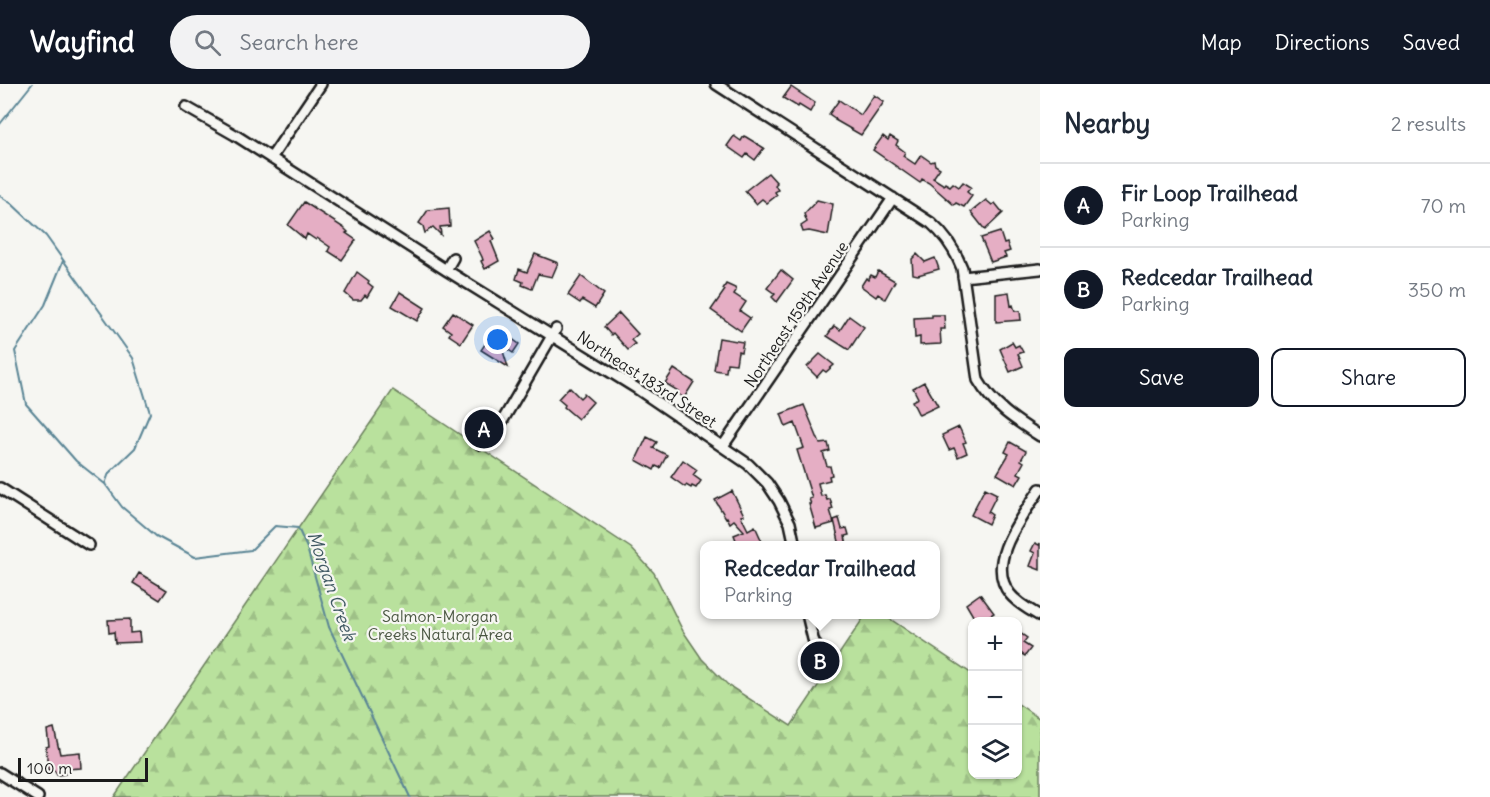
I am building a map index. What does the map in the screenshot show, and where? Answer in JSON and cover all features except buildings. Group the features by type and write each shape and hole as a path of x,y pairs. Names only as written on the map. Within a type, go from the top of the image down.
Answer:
{"street":[{"path":"271,158 321,84"},
{"path":"716,84 728,87 806,142 931,223 945,236 957,256 963,277 975,369 985,392 1001,410 1040,436"},
{"name":"Northeast 183rd Street","path":"186,107 271,158 446,270 554,332 748,464 774,492 790,523 794,541"},
{"path":"799,152 806,142"},
{"name":"Northeast 159th Avenue","path":"723,447 893,198"},
{"path":"446,270 453,258"},
{"path":"963,277 1040,269"},
{"path":"480,444 503,420 554,332"},
{"path":"0,488 89,545"},
{"path":"1040,489 1008,539 1002,559 1002,576 1008,592 1040,616"},
{"path":"808,619 816,650 827,670"},
{"path":"0,773 38,797"}],"green space":[{"name":"Salmon-Morgan Creeks Natural Area","path":"393,390 631,548 654,573 683,631 702,659 728,685 791,726 863,619 890,619 968,671 968,779 1022,779 1022,707 1040,719 1040,797 114,797"}],"waterway":[{"name":"Morgan Creek","path":"0,124 32,84"},
{"name":"Morgan Creek","path":"0,196 12,204 46,236 133,358 150,413 135,448 109,473 105,484 122,507 156,536 195,557 251,550 275,526 298,528 307,548 329,627 410,797"},
{"name":"Morgan Creek","path":"63,261 45,305 15,351 26,404 76,461 105,484"}],"place":[{"name":"Fir Loop Trailhead","path":"484,429"},
{"name":"Redcedar Trailhead","path":"820,661"}]}
